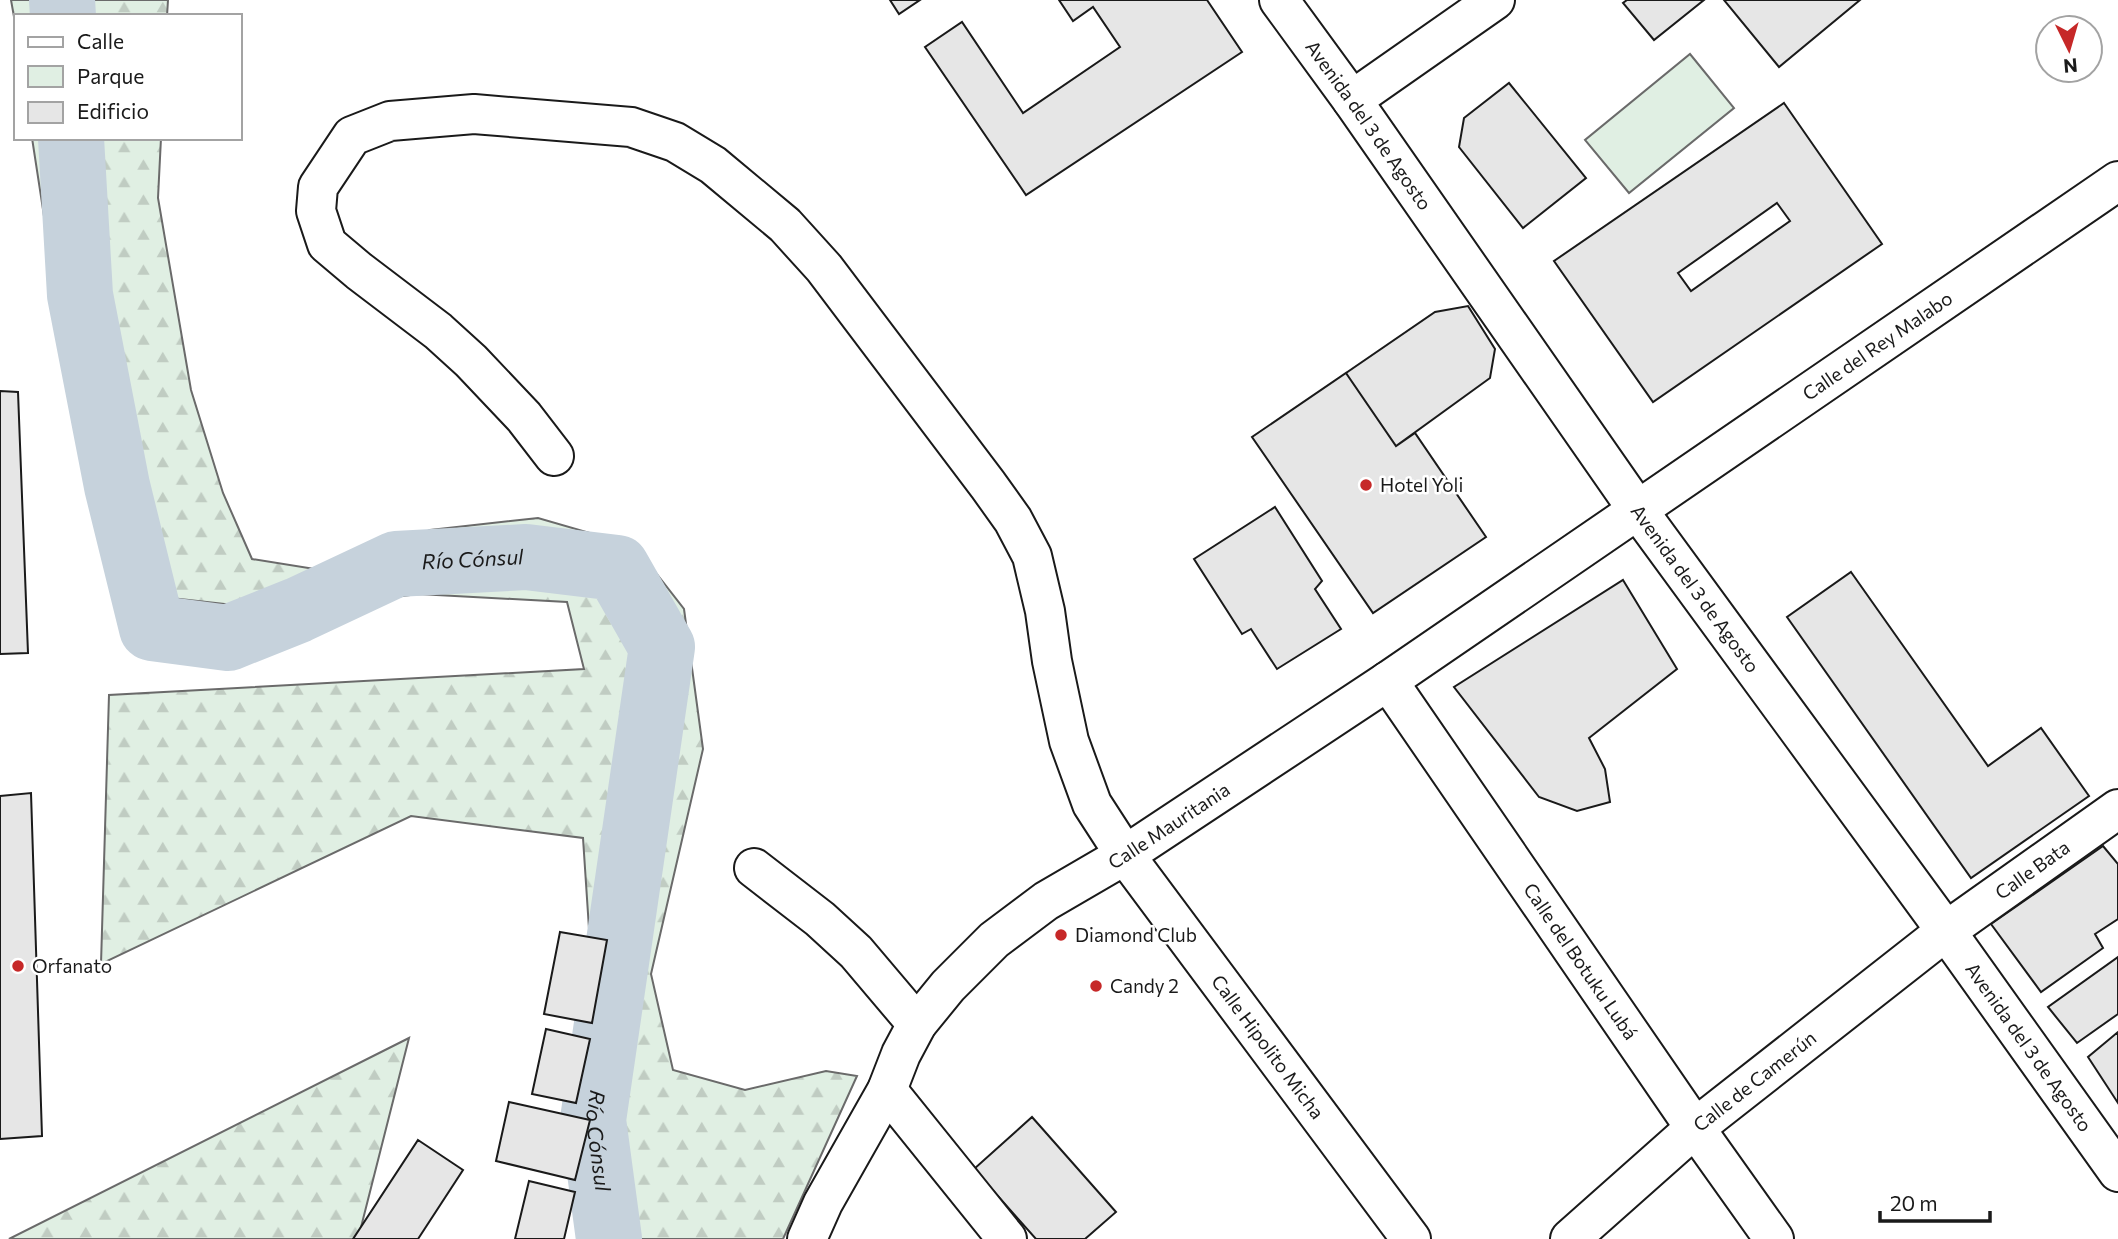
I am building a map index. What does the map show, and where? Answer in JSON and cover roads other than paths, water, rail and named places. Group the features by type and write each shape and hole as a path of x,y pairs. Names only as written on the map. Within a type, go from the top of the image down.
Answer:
{"street":[{"name":"Avenida del 3 de Agosto","path":"1279,0 1352,100 1637,509 1946,931 2118,1172"},
{"path":"1352,100 1495,0"},
{"name":"Calle Hipolito Micha","path":"554,456 524,417 471,361 438,331 327,244 316,211 318,187 352,135 390,121 474,114 631,127 675,142 713,165 785,225 824,268 1013,520 1032,556 1069,741 1093,804 1125,855 1412,1239"},
{"name":"Calle del Rey Malabo","path":"1637,509 2118,181"},
{"name":"Calle Mauritania","path":"807,1239 823,1203 887,1090 901,1054 917,1024 948,986 994,940 1046,901 1125,855 1388,681 1637,509"},
{"name":"Calle del Botuku Lubá","path":"1388,681 1774,1239"},
{"name":"Calle Bata","path":"1946,931 2118,808"},
{"path":"754,868 820,919 856,952 917,1024"},
{"name":"Calle de Camerún","path":"1570,1239 1695,1128 1946,931"},
{"path":"887,1090 1007,1239"}],"waterway":[{"name":"Río Cónsul","path":"62,0 63,14"},
{"name":"Río Cónsul","path":"71,140 80,295 117,486 152,628 228,638 298,610 396,564 526,557 617,568 662,647 593,1120 609,1239"}],"place":[{"name":"Hotel Yoli","path":"1366,485"},
{"name":"Diamond Club","path":"1061,935"},
{"name":"Orfanato","path":"18,966"},
{"name":"Candy 2","path":"1096,986"}]}
